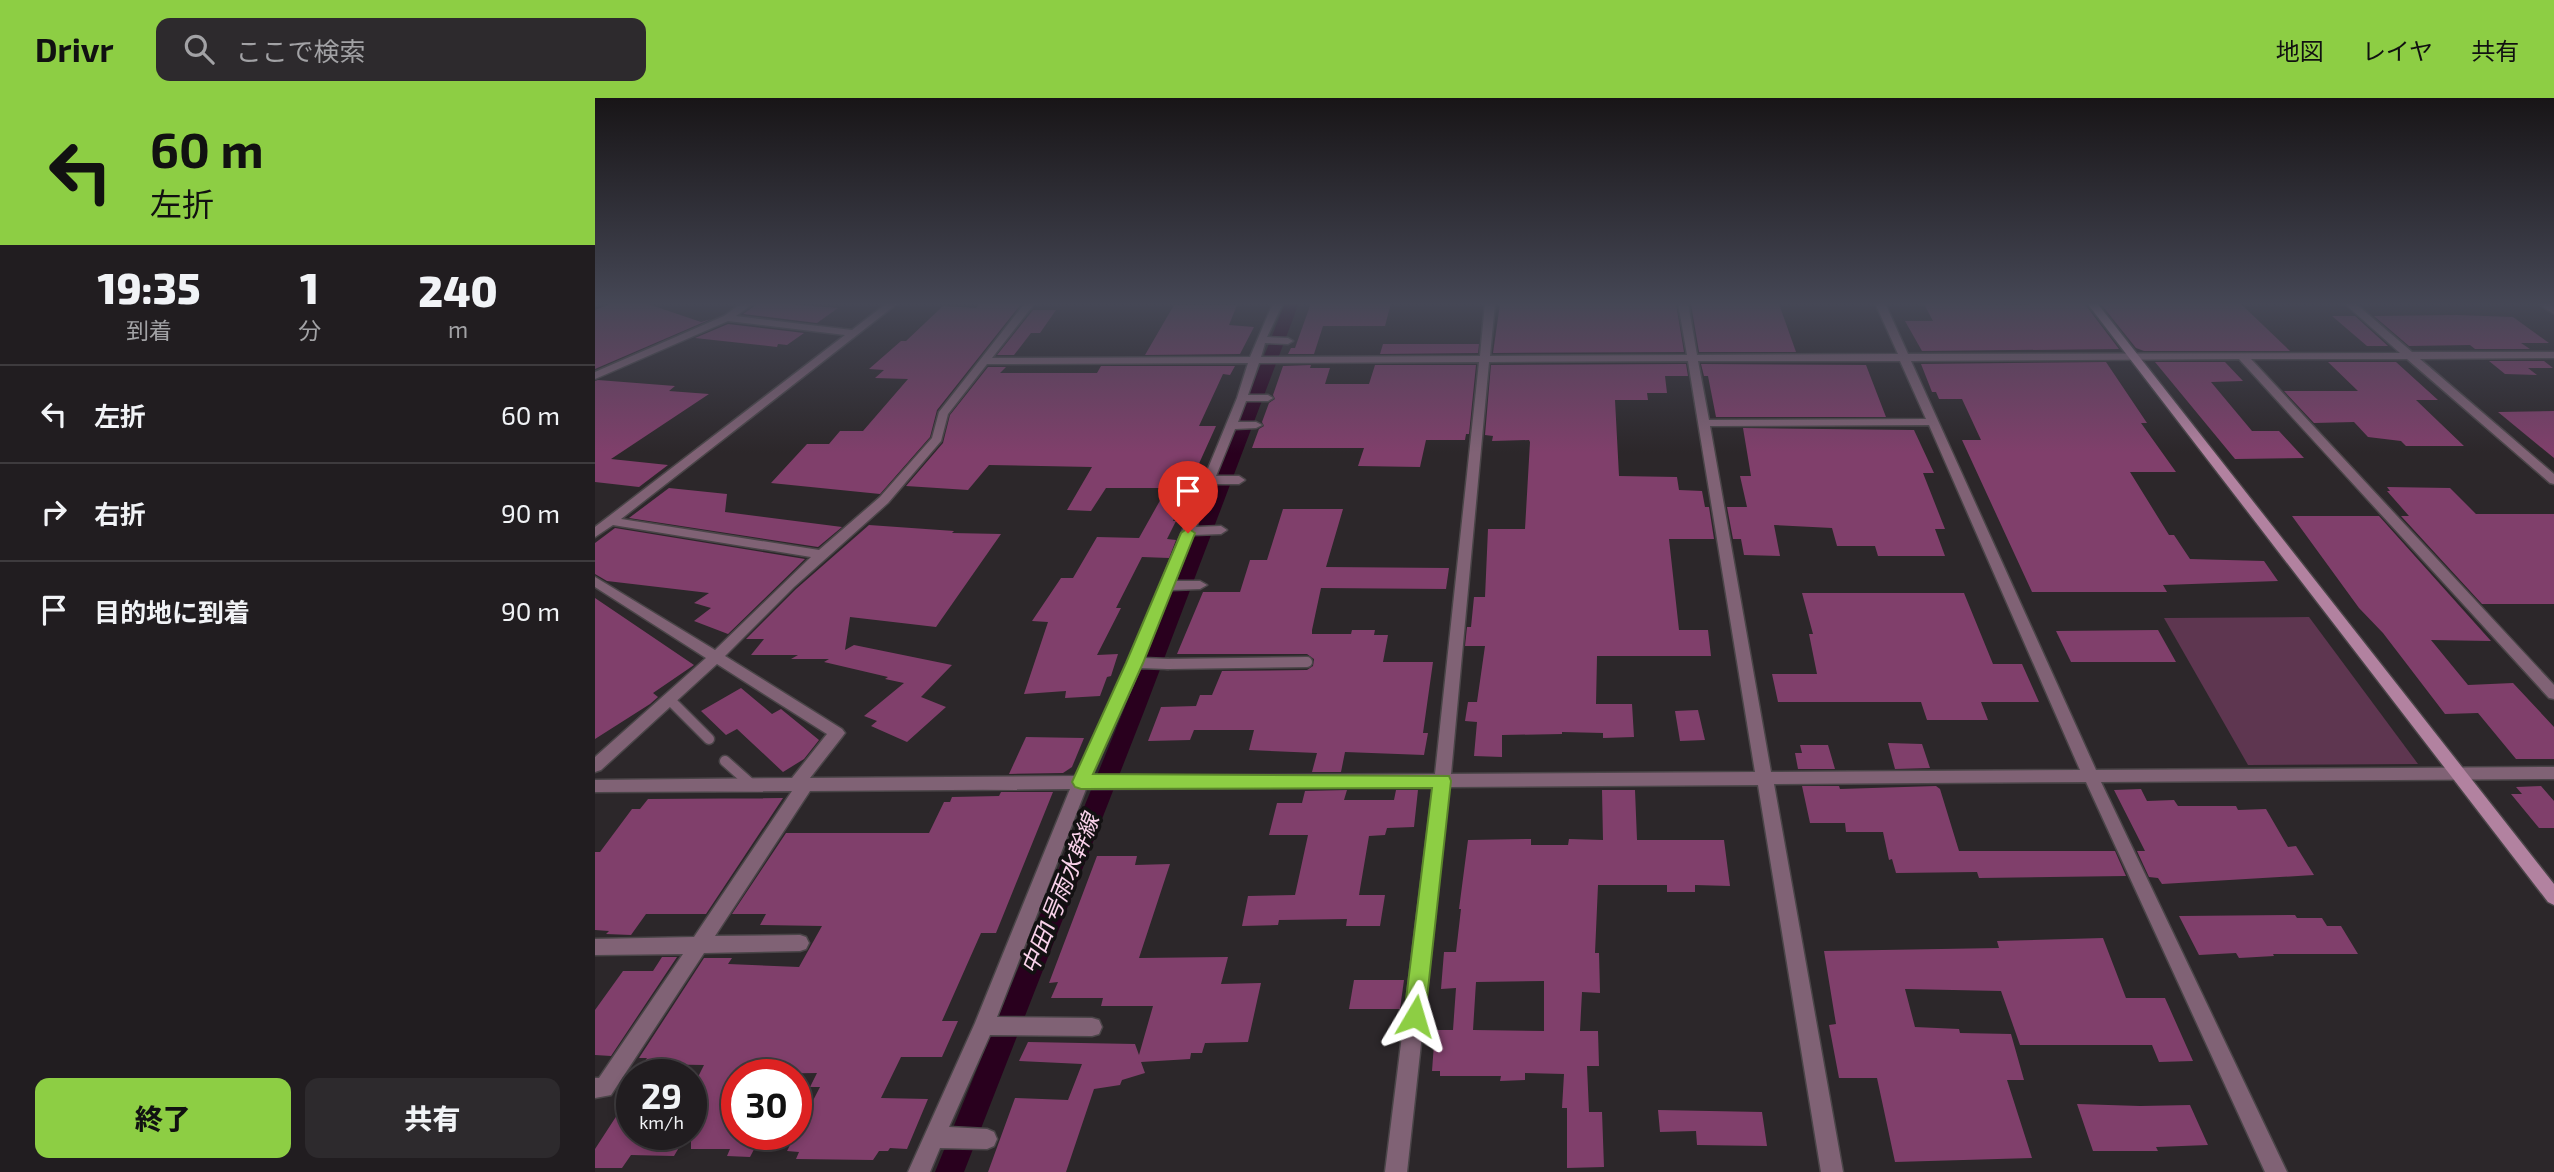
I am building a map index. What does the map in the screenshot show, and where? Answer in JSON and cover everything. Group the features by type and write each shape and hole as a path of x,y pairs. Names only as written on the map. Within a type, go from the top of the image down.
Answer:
{"street":[{"path":"595,376 647,353"},
{"path":"595,533 829,353"},
{"path":"595,766 670,700 822,555 884,500 937,439 943,414 991,353"},
{"path":"919,1172 984,1026 1081,782 1141,664 1261,353"},
{"path":"1396,1172 1442,781 1484,353"},
{"path":"1692,353 1832,1172"},
{"path":"1903,353 2091,777 2276,1172"},
{"path":"2130,353 2554,897"},
{"path":"2408,353 2554,480"},
{"path":"985,361 2554,355"},
{"path":"2243,356 2554,694"},
{"path":"1246,398 1268,398"},
{"path":"1704,423 1934,422"},
{"path":"1235,426 1256,425"},
{"path":"1214,480 1239,480"},
{"path":"610,522 822,555"},
{"path":"1194,531 1221,530"},
{"path":"595,581 837,733 604,1088 595,1088"},
{"path":"1171,585 1201,585"},
{"path":"1141,664 1168,664"},
{"path":"595,786 2554,773"},
{"path":"595,947 800,943"},
{"path":"984,1026 1092,1027"},
{"path":"934,1138 987,1139"}],"lane":[{"path":"1168,664 1307,662"},
{"path":"670,700 709,738"},
{"path":"725,761 752,785"}],"shaded area":[{"path":"2309,617 2418,764 2248,765 2164,618"}],"water":[{"name":"中田1号雨水幹線","path":"1265,353 1280,353 1145,709 964,1172 935,1172 1147,653"}],"building":[{"path":"595,353 632,353 595,369"},
{"path":"887,353 982,353 937,410 930,437 880,494 771,483 807,444 829,444 840,431 863,431 908,379 875,378 884,370 869,369"},
{"path":"999,353 1015,353 1014,355 997,355"},
{"path":"1146,353 1240,353 1240,354 1145,355"},
{"path":"1380,353 1466,353 1380,354"},
{"path":"2489,361 2544,361 2553,368 2528,368 2537,375 2505,374"},
{"path":"2106,362 2147,423 2141,423 2176,472 2130,472 2169,535 2174,535 2190,559 2264,561 2278,581 2163,585 2167,592 2032,592 1962,440 1981,440 1962,399 1939,399 1936,392 1932,392 1921,364"},
{"path":"2155,362 2225,362 2243,381 2211,382 2252,431 2279,431 2304,458 2235,459"},
{"path":"2328,362 2396,362 2438,400 2416,400 2464,446 2406,446 2401,441 2368,437 2354,422 2314,423 2284,391 2358,391"},
{"path":"1686,364 1688,376 1665,376 1667,393 1647,393 1648,400 1615,400 1619,476 1677,477 1679,490 1702,491 1705,507 1709,507 1714,539 1669,539 1679,630 1708,630 1711,656 1597,656 1596,704 1632,704 1634,737 1603,738 1603,733 1562,732 1502,735 1502,757 1474,756 1477,722 1465,721 1468,702 1477,702 1485,646 1465,646 1467,627 1471,627 1474,597 1485,597 1488,529 1525,529 1530,442 1492,441 1493,436 1485,435 1491,365"},
{"path":"1701,364 1866,365 1886,417 1716,417 1708,376 1704,376"},
{"path":"1311,365 1310,368 1330,368 1325,384 1369,384 1375,365 1476,365 1469,434 1466,434 1465,440 1426,440 1420,467 1358,466 1364,448 1252,448 1259,429 1264,426 1262,422 1269,403 1275,399 1273,395 1283,366"},
{"path":"1101,366 1235,366 1230,375 1223,374 1199,426 1216,426 1173,521 1176,521 1167,539 1176,540 1169,558 1142,557 1116,608 1121,608 1097,655 1118,654 1111,676 1107,677 1100,696 1065,698 1066,691 1024,694 1048,622 1032,621 1061,578 1073,578 1097,537 1139,538 1167,488 1106,488 1091,511 1067,510 1092,467 989,465 968,490 906,486 943,443 950,415 988,367 1006,367 1000,373 1097,373"},
{"path":"595,381 675,386 669,391 709,394 611,459 668,465 639,487 595,482"},
{"path":"2554,411 2554,458 2498,412"},
{"path":"1743,428 1914,430 1934,473 1923,473 1945,529 1935,529 1945,556 1878,556 1875,546 1837,546 1832,528 1774,525 1780,556 1744,555 1741,539 1733,539 1727,507 1747,507 1740,476 1751,476"},
{"path":"2387,487 2450,488 2476,514 2554,514 2554,604 2482,604 2401,516 2409,516 2387,491 2390,491"},
{"path":"669,488 727,494 725,512 842,527 818,547 629,518"},
{"path":"1283,509 1343,509 1326,567 1449,568 1446,589 1321,588 1312,630 1312,634 1351,634 1352,630 1375,630 1374,635 1388,635 1383,662 1433,662 1423,733 1428,733 1424,755 1345,752 1341,772 1312,772 1317,753 1249,750 1254,730 1194,730 1190,740 1148,741 1161,707 1196,706 1200,695 1212,695 1222,671 1307,670 1313,666 1314,659 1307,654 1177,654 1203,592 1240,592 1250,560 1267,560"},
{"path":"2292,516 2379,516 2491,641 2431,640 2468,685 2513,683 2554,727 2554,759 2516,759 2478,713 2445,714 2383,633 2359,608"},
{"path":"869,525 954,531 952,533 1001,534 936,627 850,617 845,650 854,645 952,665 921,697 946,707 907,742 871,726 877,721 864,716 904,683 824,662 829,659 791,659 798,655 751,655 764,639 746,639 796,589"},
{"path":"615,528 805,559 728,634 694,621 711,608 694,603 709,593 607,581 595,574 595,543"},
{"path":"1802,593 1964,593 1993,664 2022,664 2039,702 1981,702 1988,720 1927,720 1921,702 1778,702 1772,674 1817,674 1809,634 1813,634"},
{"path":"595,598 694,665 653,693 658,697 650,704 595,739"},
{"path":"2158,630 2176,662 2071,662 2056,631"},
{"path":"741,688 772,714 781,709 819,740 804,759 783,772 737,729 726,735 701,711"},
{"path":"1698,710 1705,740 1680,741 1675,711"},
{"path":"1026,737 1084,738 1072,767 1063,773 1009,774"},
{"path":"1888,743 1922,744 1930,768 1895,769"},
{"path":"1800,745 1828,745 1835,769 1798,769 1795,753 1802,753"},
{"path":"1802,786 1839,786 1840,789 1936,786 1940,789 1959,851 2115,851 2126,876 1979,878 1977,872 1896,873 1892,859 1889,860 1883,832 1846,832 1845,823 1810,823"},
{"path":"2541,786 2554,801 2554,828 2539,828 2511,794 2522,794 2516,787"},
{"path":"2141,789 2147,801 2174,800 2178,806 2266,809 2288,847 2296,846 2314,875 2162,884 2158,878 2149,877 2137,851 2145,851 2114,790"},
{"path":"1347,790 1344,800 1394,800 1396,790 1418,790 1414,827 1387,828 1385,835 1369,836 1359,895 1385,895 1380,926 1346,926 1347,919 1279,920 1278,925 1242,926 1248,896 1295,895 1308,835 1269,835 1277,803 1302,803 1305,791"},
{"path":"1602,790 1635,790 1637,840 1724,840 1730,886 1695,885 1695,892 1667,892 1667,885 1598,885 1595,953 1599,953 1600,993 1582,992 1580,1031 1598,1031 1599,1066 1587,1066 1589,1112 1602,1112 1604,1167 1567,1168 1567,1108 1562,1108 1564,1074 1525,1073 1525,1080 1500,1081 1501,1076 1440,1076 1440,1071 1432,1071 1435,1030 1453,1030 1456,988 1441,989 1444,952 1456,952 1468,840 1531,839 1531,845 1568,845 1569,839 1603,840","holes":["1544,981 1544,1031 1473,1030 1476,982"]},
{"path":"1001,792 1053,792 996,933 981,933 942,1021 958,1021 942,1057 901,1057 881,1098 928,1099 907,1149 890,1148 888,1151 879,1151 873,1160 796,1159 799,1152 788,1150 812,1150 812,1103 820,1087 812,1087 817,1073 812,1073 812,1059 721,1059 721,1149 707,1149 707,1059 639,1058 704,958 732,958 728,964 799,967 822,926 760,925 766,914 732,914 786,833 929,833 944,802 950,802 952,797 999,796"},
{"path":"783,798 706,914 646,914 631,935 606,934 609,931 595,930 595,852 600,852 632,809 640,809 648,799"},
{"path":"1097,856 1137,856 1135,865 1170,864 1139,958 1228,957 1221,984 1261,983 1248,1042 1205,1043 1202,1053 1191,1053 1190,1059 1141,1062 1145,1073 1122,1080 1120,1085 1094,1089 1066,1172 988,1172 1015,1098 1068,1100 1082,1064 1019,1061 1028,1042 1135,1044 1139,1055 1153,1006 1101,1006 1103,998 1051,998 1058,982 1049,983"},
{"path":"2295,915 2297,918 2322,918 2327,926 2341,926 2358,954 2273,954 2274,956 2239,958 2236,953 2199,955 2179,916"},
{"path":"2103,938 2126,998 2165,998 2193,1061 2159,1062 2152,1045 2020,1045 2001,991 1905,989 1915,1027 1959,1029 1960,1033 2011,1034 2024,1080 2007,1080 2032,1158 1895,1162 1877,1078 1839,1078 1829,1025 1836,1024 1824,951 1999,948 1997,941"},
{"path":"662,957 677,957 611,1056 595,1055 595,1010 623,971 653,971"},
{"path":"1354,980 1404,980 1400,1009 1349,1009"},
{"path":"2077,1104 2190,1105 2208,1145 2156,1147 2158,1151 2093,1151"},
{"path":"1658,1110 1762,1112 1767,1146 1697,1145 1696,1131 1660,1132"},
{"path":"616,1117 616,1150 678,1150 674,1156 631,1155 622,1168 595,1168 595,1149"},
{"path":"730,1150 754,1150 750,1157 727,1156"}],"route":[{"path":"1188,533 1135,663 1081,782 1442,781 1415,1016"}]}
